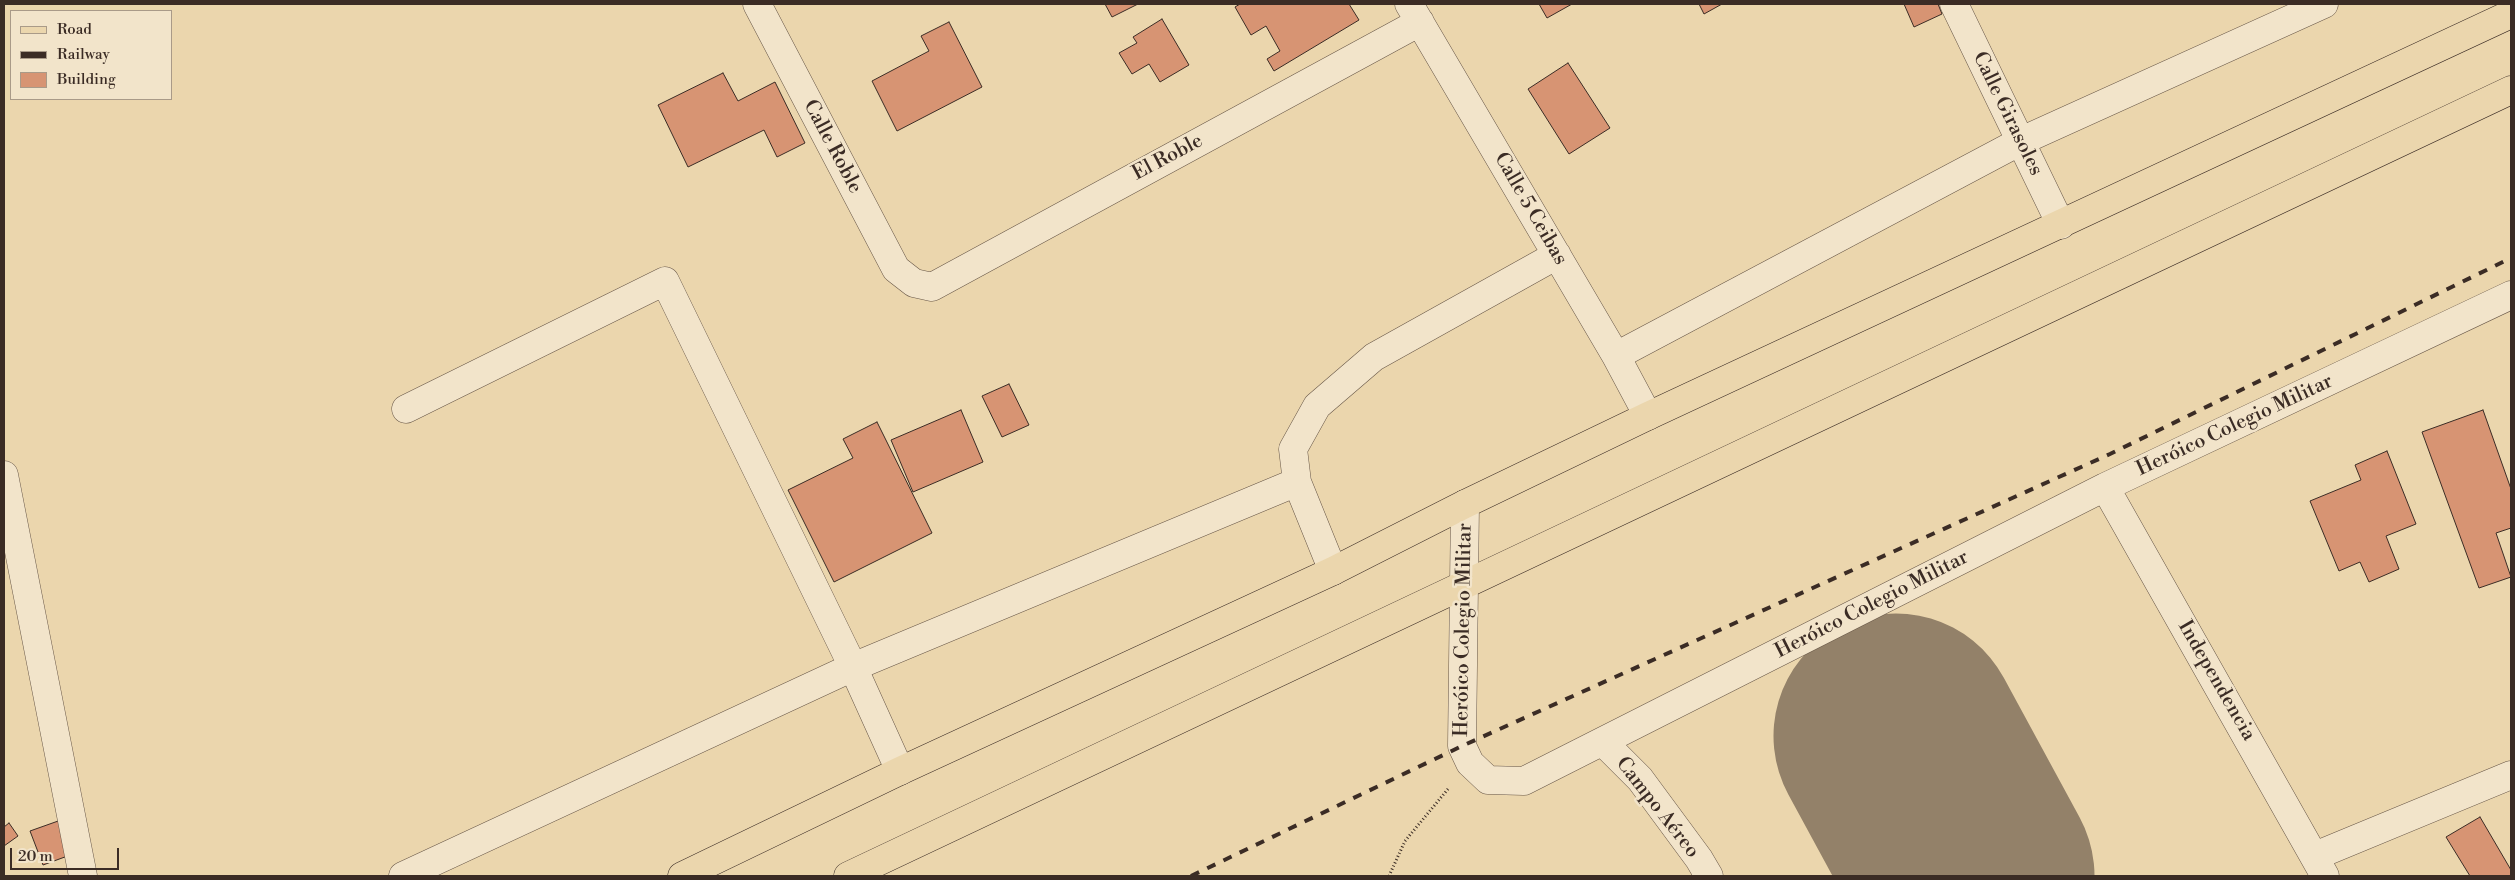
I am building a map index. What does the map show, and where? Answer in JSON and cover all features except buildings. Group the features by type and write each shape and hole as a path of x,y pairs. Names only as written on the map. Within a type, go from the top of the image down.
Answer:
{"main road":[{"path":"682,876 900,771 1333,572 1465,504 1648,416 2511,14"},
{"path":"848,876 2511,90"}],"street":[{"name":"Calle Roble","path":"757,4 896,269 914,284"},
{"name":"Calle Girasoles","path":"1954,4 2019,142 2061,225"},
{"path":"1616,356 2019,142 2324,4"},
{"name":"El Roble","path":"914,284 932,287 1415,13"},
{"name":"Calle 5 Ceibas","path":"1415,13 1616,356 1648,416"},
{"path":"1333,572 1297,482 1293,449 1317,406 1374,358 1557,255"},
{"path":"406,409 665,281 854,667 900,771"},
{"name":"Heróico Colegio Militar","path":"1465,504 1462,746 1470,763 1488,780 1524,781 2105,487 2511,295"},
{"path":"4,475 84,876"},
{"path":"403,876 854,667 1297,482"},
{"name":"Independencia","path":"2105,487 2320,866"},
{"name":"Campo Aéreo","path":"1603,742 1640,779 1709,876"},
{"path":"2320,866 2511,775"}],"path":[{"path":"1389,876 1405,841 1470,763"}],"runway":[{"path":"1896,736 1972,876"}],"railway":[{"path":"1191,876 1462,746 2110,454 2511,258"}]}
